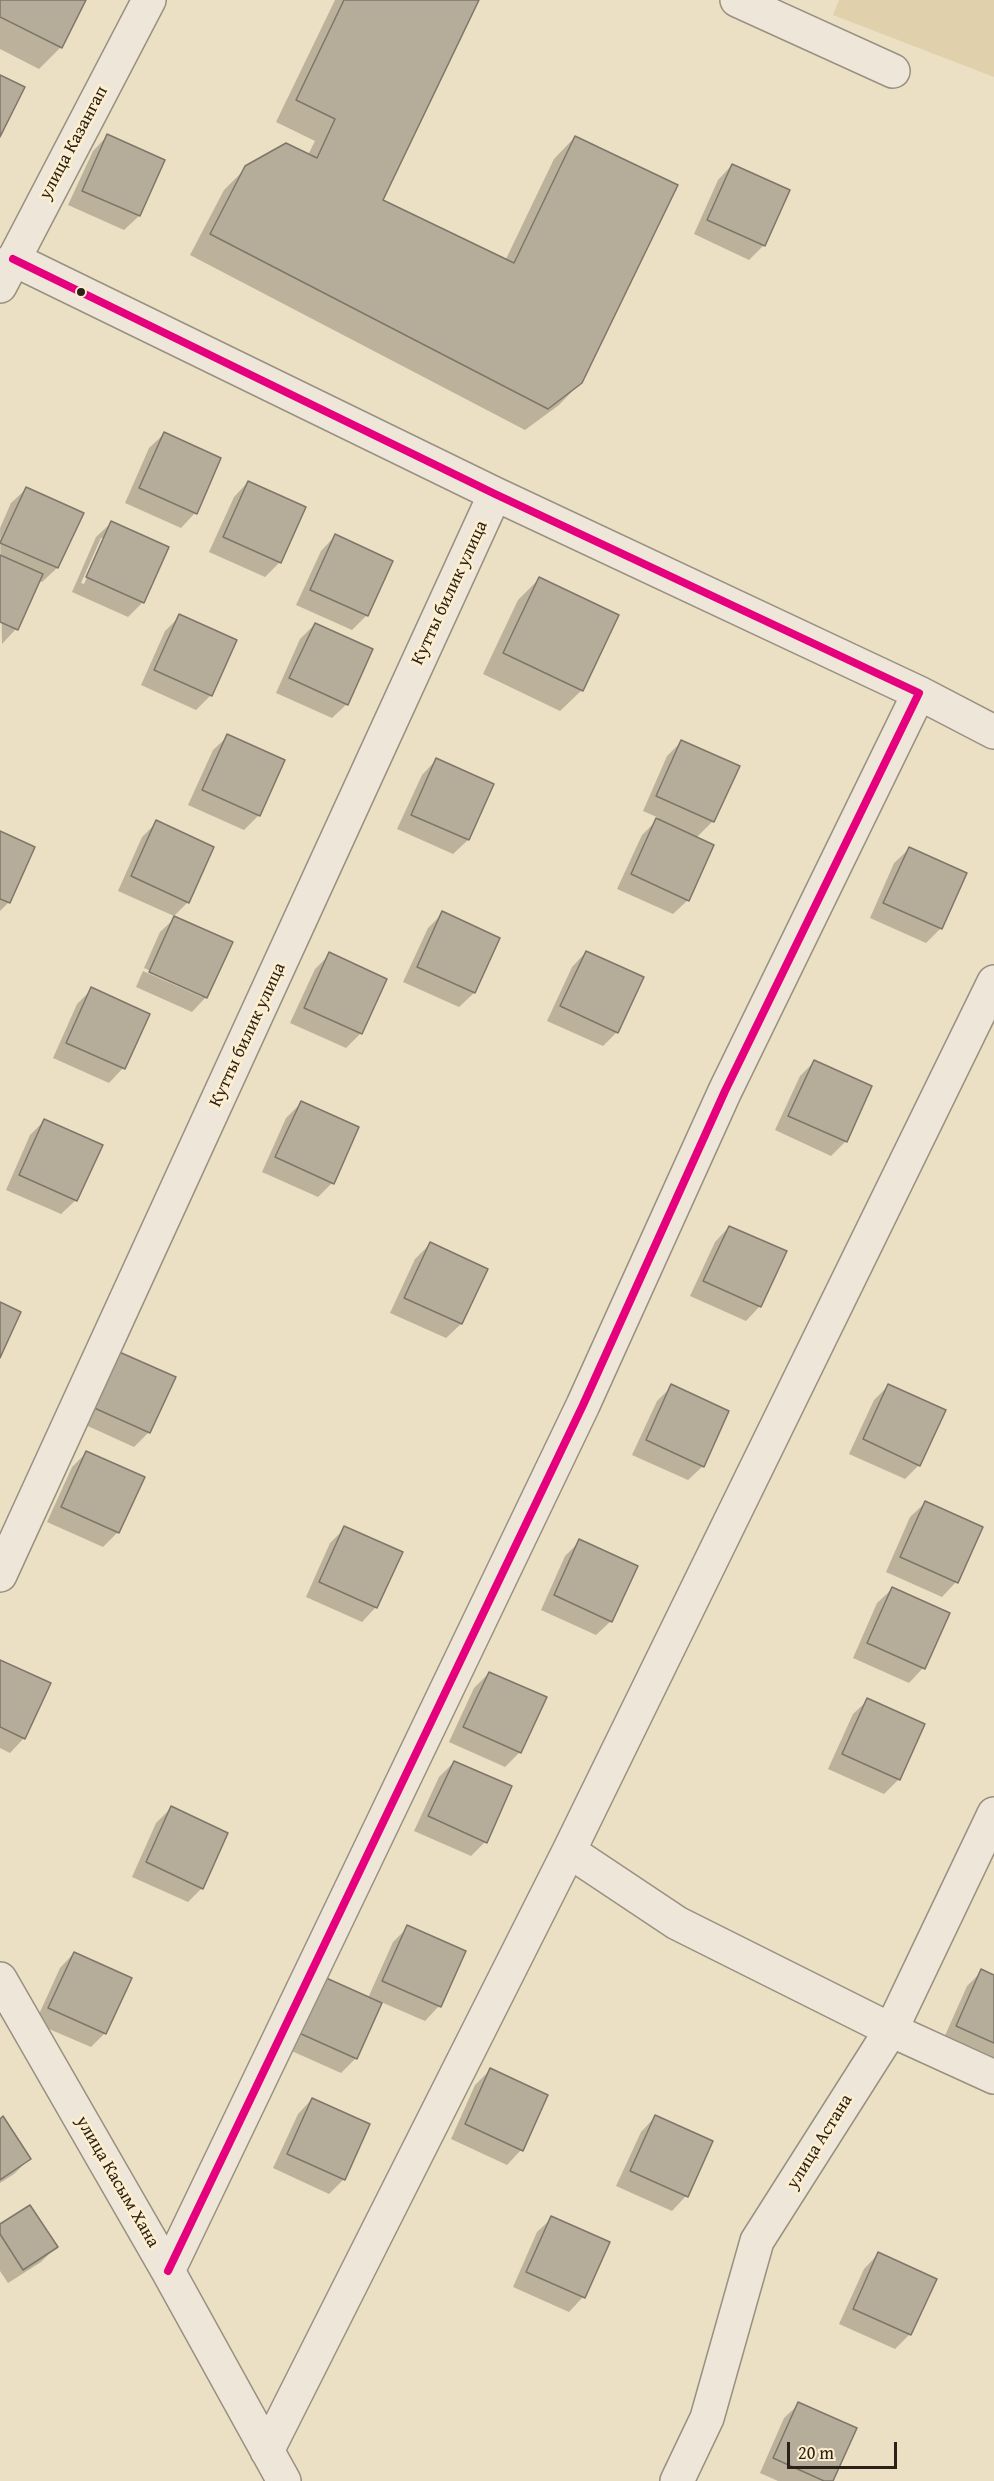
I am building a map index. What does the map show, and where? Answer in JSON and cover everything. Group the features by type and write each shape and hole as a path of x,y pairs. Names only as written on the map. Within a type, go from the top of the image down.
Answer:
{"street":[{"name":"улица Казангап","path":"7,273 149,0"},
{"path":"737,0 892,71"},
{"path":"7,273 495,495 919,693 994,732"},
{"name":"Кутты билик улица","path":"0,1575 495,495"},
{"path":"168,2271 583,1406 725,1091 919,693"},
{"path":"267,2451 569,1851 994,982"},
{"name":"улица Астана","path":"677,2481 707,2418 757,2241 891,2030 994,1814"},
{"path":"569,1851 677,1923 891,2030 994,2078"},
{"name":"улица Касым Хана","path":"0,1979 168,2271 284,2481"}],"shaded area":[{"path":"839,0 994,0 994,77 833,15"}],"building":[{"path":"0,0 86,0 62,48 0,17"},
{"path":"344,0 479,0 383,200 514,263 575,136 678,185 582,383 548,409 210,234 245,166 286,143 317,158 335,119 296,100"},
{"path":"0,75 25,87 0,137"},
{"path":"107,134 165,160 140,216 82,191"},
{"path":"732,164 790,190 765,246 707,220"},
{"path":"164,432 221,458 197,514 139,488"},
{"path":"248,481 306,507 281,563 223,537"},
{"path":"26,487 84,513 58,568 0,543"},
{"path":"111,521 169,547 144,603 86,577"},
{"path":"335,534 393,561 368,616 310,590"},
{"path":"0,555 43,574 18,630 0,622"},
{"path":"539,577 619,615 583,691 503,653"},
{"path":"179,614 237,640 212,696 154,670"},
{"path":"315,623 373,649 348,705 289,678"},
{"path":"227,734 285,760 260,816 202,790"},
{"path":"681,740 740,766 714,822 656,796"},
{"path":"436,758 494,784 469,840 411,815"},
{"path":"656,818 714,845 689,901 631,874"},
{"path":"156,820 214,847 189,903 131,876"},
{"path":"0,831 35,847 10,903 0,899"},
{"path":"909,847 967,873 942,929 883,903"},
{"path":"442,911 500,938 475,993 417,967"},
{"path":"174,916 233,942 207,998 149,972"},
{"path":"586,951 644,977 618,1033 560,1006"},
{"path":"329,952 387,979 362,1034 304,1008"},
{"path":"91,987 150,1014 125,1069 66,1043"},
{"path":"814,1060 872,1086 847,1142 788,1116"},
{"path":"301,1101 359,1127 334,1184 275,1157"},
{"path":"44,1119 103,1145 77,1201 19,1175"},
{"path":"729,1226 787,1251 761,1307 703,1281"},
{"path":"430,1242 488,1269 462,1324 404,1298"},
{"path":"0,1302 21,1312 0,1358"},
{"path":"117,1351 176,1377 150,1433 92,1407"},
{"path":"671,1384 729,1411 704,1467 646,1440"},
{"path":"888,1384 946,1410 920,1466 863,1439"},
{"path":"86,1451 145,1477 119,1533 61,1507"},
{"path":"925,1501 983,1527 958,1583 900,1557"},
{"path":"344,1526 403,1552 377,1608 319,1582"},
{"path":"579,1539 638,1566 612,1622 554,1595"},
{"path":"892,1587 950,1613 925,1669 867,1643"},
{"path":"0,1660 51,1683 25,1739 0,1727"},
{"path":"489,1672 547,1697 521,1753 463,1727"},
{"path":"867,1698 925,1724 900,1780 842,1754"},
{"path":"454,1761 512,1786 487,1843 428,1816"},
{"path":"171,1806 228,1833 203,1889 146,1862"},
{"path":"407,1925 466,1951 441,2007 382,1981"},
{"path":"74,1952 132,1978 106,2034 48,2008"},
{"path":"981,1969 994,1975 994,2043 956,2026"},
{"path":"324,1977 382,2003 357,2059 299,2033"},
{"path":"490,2068 548,2095 523,2151 465,2124"},
{"path":"312,2098 370,2124 345,2180 287,2154"},
{"path":"655,2115 713,2141 688,2197 630,2171"},
{"path":"3,2116 31,2159 0,2180 0,2119"},
{"path":"30,2205 58,2247 23,2270 0,2234 0,2224"},
{"path":"551,2216 610,2242 585,2298 526,2272"},
{"path":"878,2252 937,2279 911,2335 853,2309"},
{"path":"798,2402 857,2428 833,2481 824,2481 773,2458"}],"transit line":[{"path":"13,259 495,494 919,693 725,1091 583,1405 168,2271"}]}
